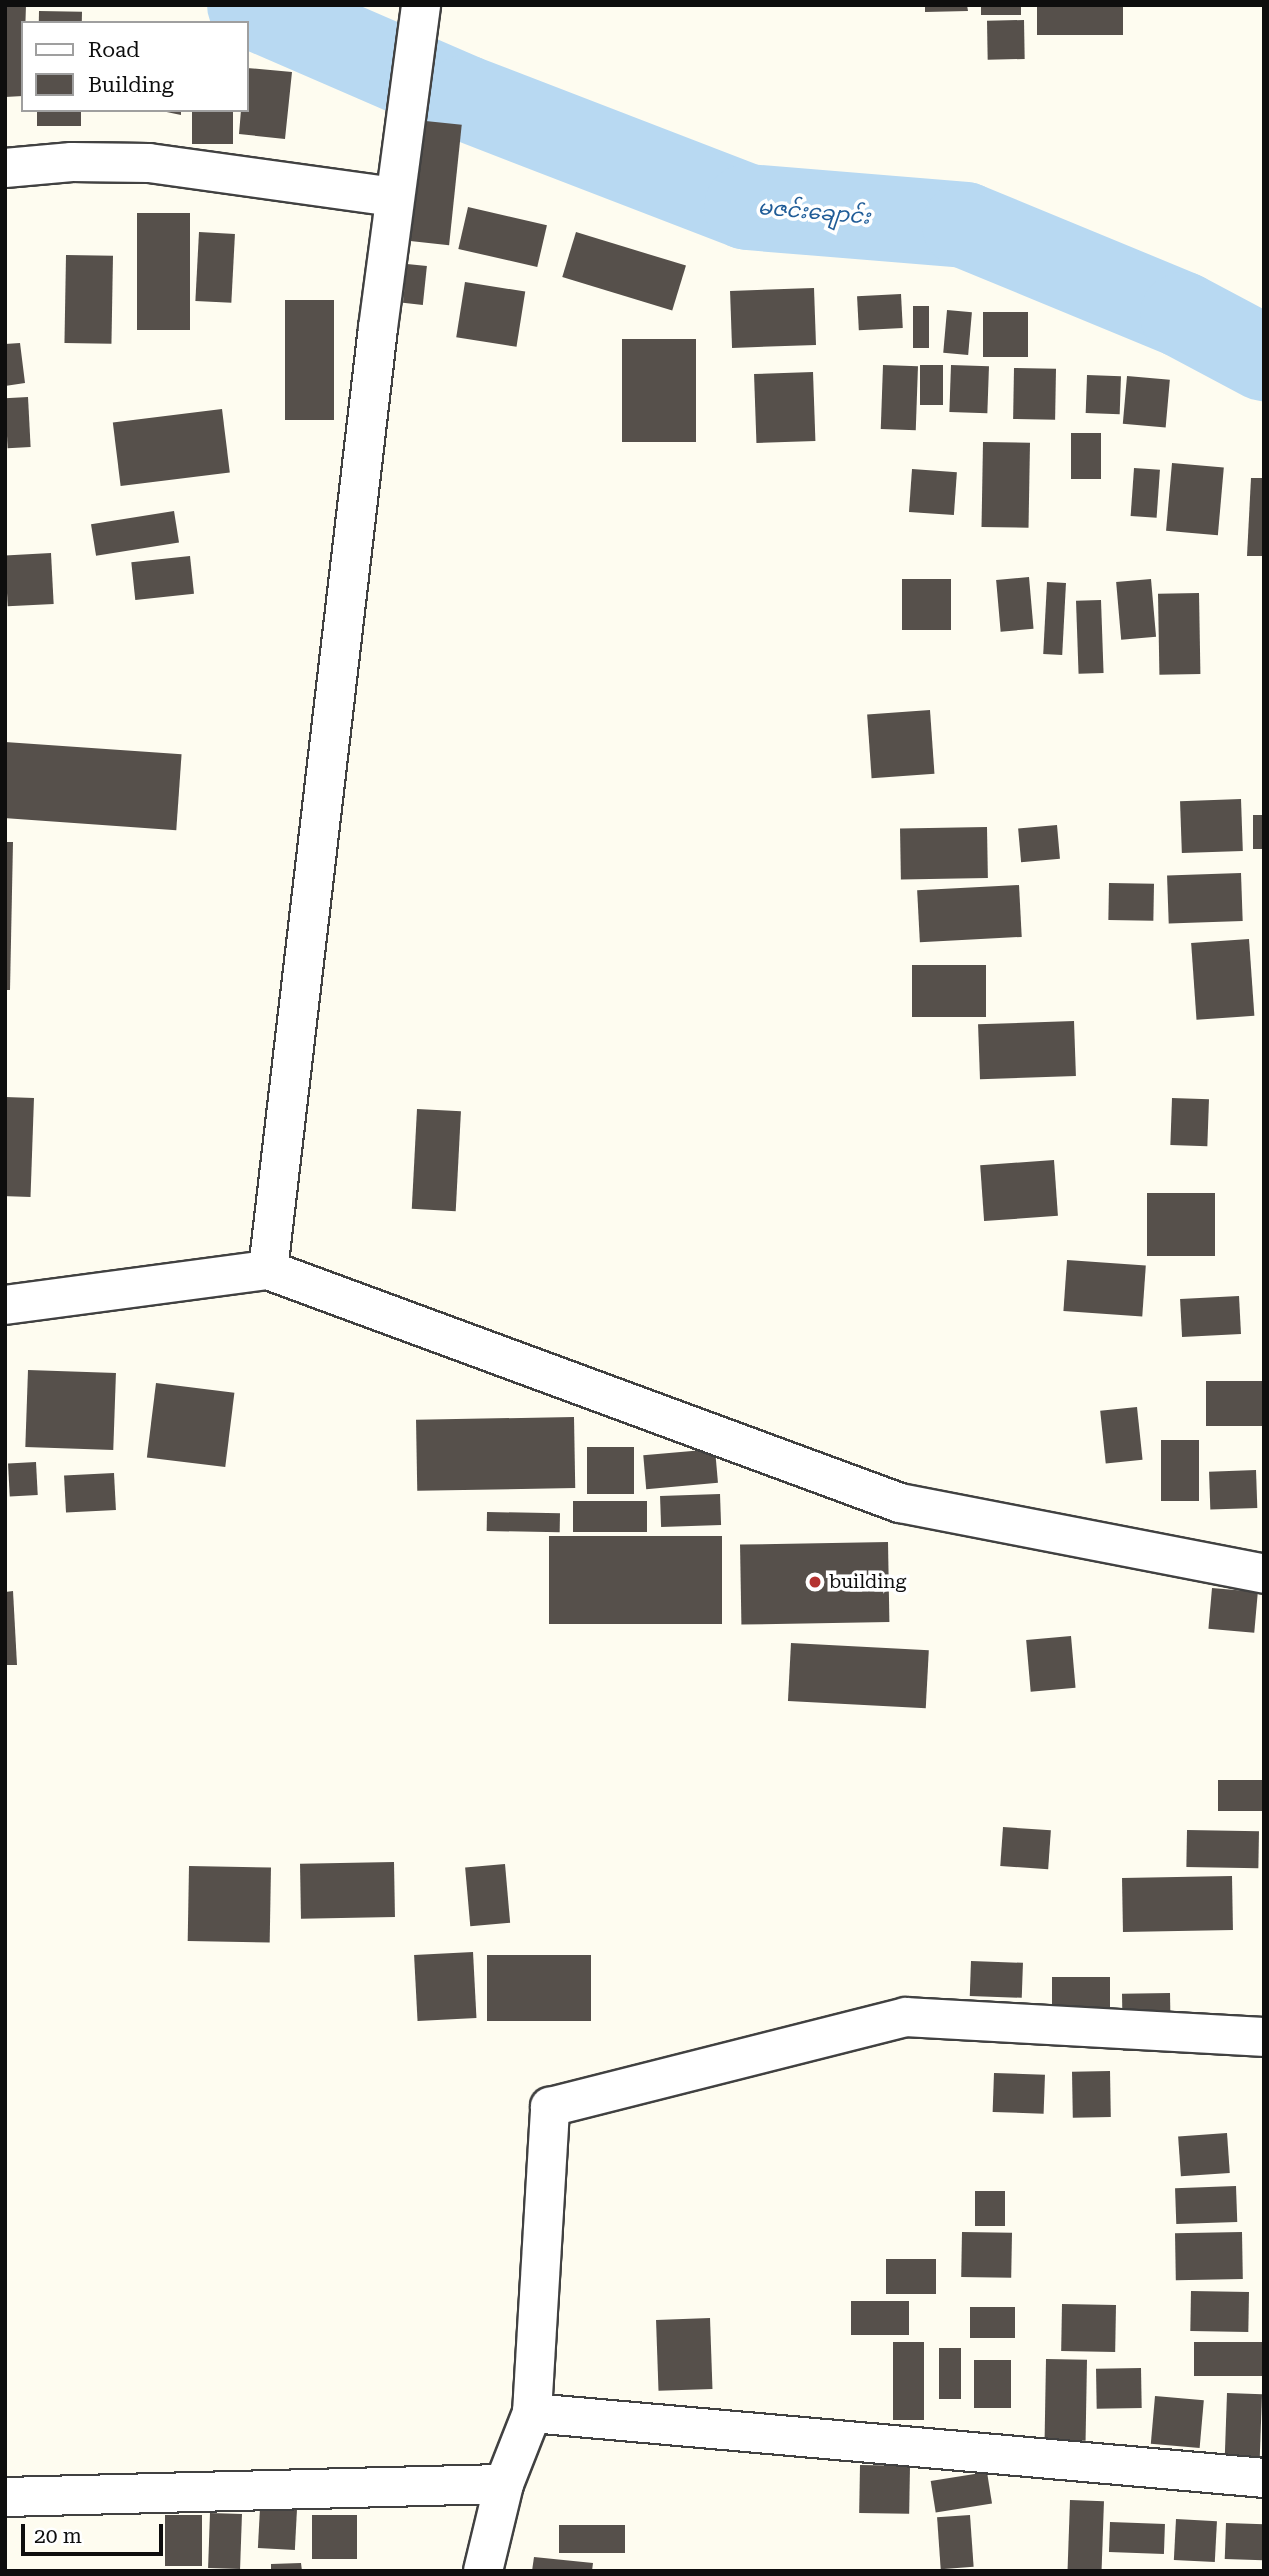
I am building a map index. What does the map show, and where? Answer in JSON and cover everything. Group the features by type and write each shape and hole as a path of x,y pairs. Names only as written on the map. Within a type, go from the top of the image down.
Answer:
{"street":[{"path":"268,1270 395,197 421,5"},
{"path":"5,168 72,162 149,163 395,197"},
{"path":"5,1305 268,1270 900,1503 1264,1574"},
{"path":"483,2571 504,2484 532,2413 550,2107 906,2017 1264,2037"},
{"path":"532,2413 1264,2478"},
{"path":"5,2497 504,2484"}],"building":[{"path":"5,5 26,5 25,21 21,21 21,96 5,97"},
{"path":"925,5 967,5 968,11 925,12"},
{"path":"981,5 1021,5 1021,15 981,15"},
{"path":"1037,5 1123,5 1123,35 1037,35"},
{"path":"39,11 82,12 82,21 39,21"},
{"path":"1024,20 1025,59 988,60 987,21"},
{"path":"248,68 292,72 285,139 239,134 241,112 248,112"},
{"path":"37,112 81,112 81,126 37,126"},
{"path":"192,112 233,112 233,144 192,144"},
{"path":"416,120 462,125 449,245 403,240"},
{"path":"468,207 547,225 537,267 458,249"},
{"path":"137,213 190,213 190,330 137,330"},
{"path":"199,232 235,234 231,303 195,301"},
{"path":"576,232 686,266 672,311 562,277"},
{"path":"66,255 113,256 111,344 64,343"},
{"path":"407,264 427,266 423,305 403,303"},
{"path":"465,282 525,292 516,347 456,337"},
{"path":"814,288 816,345 732,348 730,291"},
{"path":"901,294 903,328 859,330 857,296"},
{"path":"285,300 334,300 334,420 285,420"},
{"path":"913,306 929,306 929,348 913,348"},
{"path":"947,310 972,312 968,355 943,353"},
{"path":"983,312 1028,312 1028,357 983,357"},
{"path":"622,339 696,339 696,442 622,442"},
{"path":"20,343 25,383 5,386 5,344"},
{"path":"883,365 918,366 916,430 881,429"},
{"path":"920,365 943,365 943,405 920,405"},
{"path":"951,365 989,366 987,413 949,412"},
{"path":"1014,368 1056,369 1055,420 1013,419"},
{"path":"813,372 815,441 756,443 754,374"},
{"path":"1087,375 1121,376 1120,414 1086,413"},
{"path":"1127,376 1170,380 1166,428 1123,424"},
{"path":"28,397 31,447 8,448 5,398"},
{"path":"222,409 230,473 121,486 113,422"},
{"path":"1071,433 1101,433 1101,479 1071,479"},
{"path":"983,442 1030,443 1029,528 982,527"},
{"path":"1172,463 1224,468 1218,535 1166,531"},
{"path":"1134,468 1160,470 1157,518 1131,516"},
{"path":"912,469 957,472 954,515 909,512"},
{"path":"1251,478 1264,478 1264,556 1247,556"},
{"path":"174,511 179,543 96,556 91,524"},
{"path":"51,553 54,604 8,606 5,555"},
{"path":"190,556 194,594 135,600 131,562"},
{"path":"1029,577 1034,629 1001,632 996,580"},
{"path":"902,579 951,579 951,630 902,630"},
{"path":"1151,579 1156,637 1121,640 1116,582"},
{"path":"1047,582 1066,583 1062,655 1043,654"},
{"path":"1199,593 1200,674 1159,675 1158,594"},
{"path":"1101,600 1104,673 1079,674 1076,601"},
{"path":"930,710 934,774 872,778 867,714"},
{"path":"5,742 182,754 176,830 5,818"},
{"path":"1241,799 1243,851 1182,853 1180,801"},
{"path":"1253,815 1264,815 1264,849 1253,849"},
{"path":"1057,825 1060,859 1021,862 1018,828"},
{"path":"987,827 988,878 901,880 900,829"},
{"path":"5,842 13,842 10,990 5,990"},
{"path":"1241,873 1243,921 1169,924 1167,876"},
{"path":"1109,883 1154,884 1153,921 1108,920"},
{"path":"1019,885 1022,937 920,942 917,890"},
{"path":"1249,939 1254,1016 1197,1020 1191,943"},
{"path":"912,965 986,965 986,1017 912,1017"},
{"path":"1074,1021 1076,1076 980,1079 978,1024"},
{"path":"5,1097 34,1098 31,1197 5,1196"},
{"path":"1172,1098 1209,1099 1207,1146 1170,1145"},
{"path":"417,1109 461,1111 456,1211 412,1209"},
{"path":"1054,1160 1058,1216 984,1221 980,1165"},
{"path":"1147,1193 1215,1193 1215,1256 1147,1256"},
{"path":"1067,1260 1146,1266 1142,1316 1063,1311"},
{"path":"1239,1296 1241,1334 1182,1337 1180,1299"},
{"path":"28,1370 116,1373 113,1450 25,1447"},
{"path":"1206,1381 1264,1381 1264,1426 1206,1426"},
{"path":"156,1383 234,1393 225,1467 147,1457"},
{"path":"1137,1407 1143,1460 1106,1464 1100,1411"},
{"path":"574,1417 575,1488 417,1491 416,1420"},
{"path":"1161,1440 1199,1440 1199,1501 1161,1501"},
{"path":"587,1447 634,1447 634,1494 587,1494"},
{"path":"715,1449 718,1483 646,1489 643,1455"},
{"path":"36,1462 38,1495 10,1496 8,1463"},
{"path":"1256,1470 1257,1508 1210,1510 1209,1472"},
{"path":"114,1473 116,1510 66,1513 64,1476"},
{"path":"720,1494 721,1525 661,1527 660,1496"},
{"path":"573,1501 647,1501 647,1532 573,1532"},
{"path":"487,1512 560,1513 560,1532 487,1531"},
{"path":"549,1536 722,1536 722,1624 549,1624"},
{"name":"building","path":"888,1542 889,1622 741,1625 740,1545"},
{"path":"1212,1588 1258,1592 1254,1633 1208,1629"},
{"path":"13,1591 17,1665 5,1665 5,1592"},
{"path":"1071,1636 1076,1688 1031,1692 1026,1640"},
{"path":"791,1643 929,1650 926,1708 788,1701"},
{"path":"1218,1780 1264,1780 1264,1811 1218,1811"},
{"path":"1003,1827 1051,1830 1048,1869 1000,1866"},
{"path":"1187,1830 1259,1831 1258,1868 1186,1867"},
{"path":"394,1862 395,1917 301,1919 300,1864"},
{"path":"505,1864 510,1923 470,1926 465,1867"},
{"path":"189,1866 271,1867 270,1942 188,1941"},
{"path":"1232,1876 1233,1930 1123,1932 1122,1878"},
{"path":"473,1952 476,2018 418,2021 414,1955"},
{"path":"487,1955 591,1955 591,2021 487,2021"},
{"path":"971,1961 1023,1963 1022,1998 970,1996"},
{"path":"1052,1977 1110,1977 1110,2018 1052,2018"},
{"path":"1170,1993 1171,2050 1123,2051 1122,1994"},
{"path":"1110,2071 1111,2117 1073,2118 1072,2072"},
{"path":"994,2073 1045,2075 1044,2114 993,2112"},
{"path":"1227,2133 1230,2173 1181,2176 1178,2136"},
{"path":"1236,2186 1237,2222 1176,2224 1175,2188"},
{"path":"975,2191 1005,2191 1005,2226 975,2226"},
{"path":"962,2232 1012,2233 1011,2278 961,2277"},
{"path":"1242,2232 1243,2279 1176,2280 1175,2233"},
{"path":"886,2259 936,2259 936,2294 886,2294"},
{"path":"1191,2291 1249,2292 1248,2332 1190,2331"},
{"path":"851,2301 909,2301 909,2335 851,2335"},
{"path":"1062,2304 1116,2305 1115,2352 1061,2351"},
{"path":"970,2307 1015,2307 1015,2338 970,2338"},
{"path":"710,2318 712,2389 659,2391 656,2320"},
{"path":"893,2342 924,2342 924,2420 893,2420"},
{"path":"1194,2342 1264,2342 1264,2376 1194,2376"},
{"path":"939,2348 961,2348 961,2399 939,2399"},
{"path":"1046,2359 1087,2360 1086,2441 1045,2440"},
{"path":"974,2360 1011,2360 1011,2408 974,2408"},
{"path":"1141,2368 1142,2408 1097,2409 1096,2369"},
{"path":"1227,2393 1262,2394 1260,2462 1225,2461"},
{"path":"1155,2396 1204,2400 1200,2448 1151,2444"},
{"path":"860,2465 910,2466 909,2514 859,2513"},
{"path":"987,2472 992,2504 936,2513 931,2481"},
{"path":"1070,2500 1104,2501 1102,2571 1068,2571"},
{"path":"260,2508 297,2510 295,2550 258,2548"},
{"path":"210,2513 242,2514 240,2569 208,2568"},
{"path":"165,2515 202,2515 202,2566 165,2566"},
{"path":"312,2515 357,2515 357,2559 312,2559"},
{"path":"970,2515 974,2567 941,2569 937,2517"},
{"path":"1176,2519 1217,2521 1215,2562 1174,2560"},
{"path":"1110,2522 1165,2524 1164,2554 1109,2552"},
{"path":"1226,2523 1264,2524 1263,2560 1225,2559"},
{"path":"559,2525 625,2525 625,2553 559,2553"},
{"path":"534,2557 593,2563 592,2571 532,2571"},
{"path":"301,2563 302,2571 271,2571 271,2564"}],"waterway":[{"name":"မဇင်းချောင်း","path":"250,5 465,98 747,207 965,225 1183,315 1264,358"}],"place":[{"name":"building","path":"815,1582"}]}
